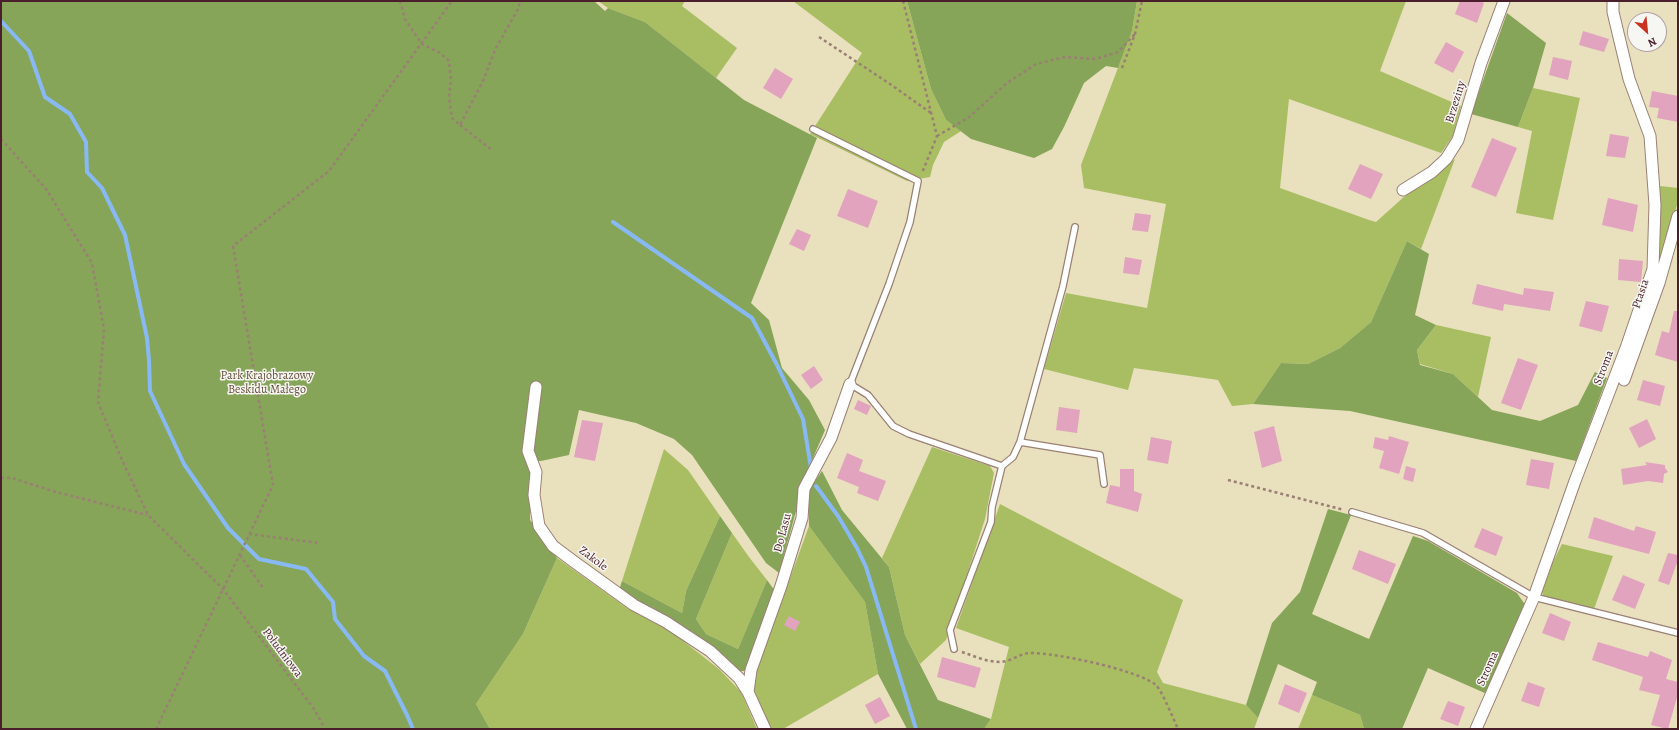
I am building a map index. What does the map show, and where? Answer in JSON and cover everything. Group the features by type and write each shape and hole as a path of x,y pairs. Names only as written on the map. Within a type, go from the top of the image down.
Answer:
{"street":[{"name":"Brzeziny","path":"1403,190 1432,172 1446,159 1458,140 1481,63 1504,1"},
{"name":"Stroma","path":"1476,729 1534,597 1575,481 1642,315 1654,269 1655,205 1650,136 1629,79 1613,12 1613,1"},
{"name":"Ptasia","path":"1624,380 1642,315 1658,283 1678,216"},
{"name":"Do Lasu","path":"748,692 751,670 781,586 802,518 804,489 831,438 850,384"},
{"name":"Zakole","path":"536,387 528,451 536,472 534,495 539,526 554,546 573,561 634,605 666,622 710,651 739,678 748,692 765,729"}],"lane":[{"path":"813,129 918,181 910,222 889,284 850,384 868,394 893,426 909,434 1002,466"},
{"path":"954,649 950,630 991,522 992,507 1002,466 1013,457 1020,442 1063,286 1075,227"},
{"path":"1020,442 1100,455 1104,484"},
{"path":"1352,512 1423,533 1534,597 1678,633"}],"path":[{"path":"400,1 405,19 422,44 440,53 449,62 451,80 449,97 452,118 493,151"},
{"path":"156,729 273,485 233,246 330,171 452,1"},
{"path":"460,125 483,81 496,48 518,9 520,1"},
{"path":"903,1 937,136 918,181"},
{"path":"1122,68 1135,34 1142,1"},
{"path":"937,136 968,118 1007,83 1036,64 1065,57 1094,59 1118,52 1135,34"},
{"path":"819,37 932,114"},
{"path":"1,139 46,189 92,263 104,329 98,402 122,460 148,515"},
{"path":"1,478 12,478 56,492 148,515"},
{"path":"1228,480 1352,512"},
{"name":"Południowa","path":"148,515 223,589 314,709 325,729"},
{"path":"249,534 320,543"},
{"path":"240,554 264,589"},
{"path":"954,649 987,660 1001,662 1028,653 1047,654 1137,674 1157,686 1178,729"}],"green space":[{"name":"Park Krajobrazowy Beskidu Małego","path":"1,1 594,1 605,11 608,8 645,22 744,100 817,138 751,303 769,320 782,368 809,400 825,430 799,491 798,504 779,573 766,563 692,455 674,439 636,423 579,410 569,455 534,461 530,493 530,520 557,558 523,634 476,704 490,729 1,729"},
{"path":"598,1 685,1 682,6 737,48 716,78 645,22 608,8"},
{"path":"793,1 907,1 931,89 946,120 961,131 944,142 933,165 930,177 907,181 810,134 862,53"},
{"path":"907,1 1137,1 1132,31 1118,68 1106,66 1084,83 1052,149 1034,158 971,139 946,120 931,89"},
{"path":"1137,1 1406,1 1380,71 1461,106 1453,136 1441,153 1289,99 1280,188 1376,222 1406,195 1455,159 1421,249 1407,241 1371,322 1340,348 1308,364 1281,363 1253,404 1232,406 1218,380 1134,368 1128,390 1044,369 1066,293 1147,308 1166,204 1084,188 1081,165 1132,31"},
{"path":"1507,13 1546,43 1533,88 1518,127 1471,114"},
{"path":"1533,88 1580,98 1553,220 1516,213 1532,131 1518,127"},
{"path":"1660,186 1678,188 1678,201 1663,255 1659,255"},
{"path":"1407,241 1429,254 1415,315 1436,325 1417,350 1420,365 1453,374 1492,410 1540,421 1578,405 1595,372 1607,378 1576,461 1350,411 1253,404 1281,363 1308,364 1340,348 1371,322"},
{"path":"1436,325 1491,337 1478,397 1453,374 1420,364 1417,350"},
{"path":"932,447 990,466 994,473 985,519 946,640 920,664 905,635 889,567 882,558"},
{"path":"664,449 688,470 720,516 686,591 682,613 622,581"},
{"path":"822,471 842,510 889,567 905,635 938,700 991,719 984,729 907,729 878,674 865,602 809,526 808,491"},
{"path":"1000,504 1183,600 1157,672 1163,683 1246,705 1258,718 1254,729 984,729 991,719 1009,647 956,628"},
{"path":"1328,509 1351,515 1312,614 1369,639 1413,536 1428,541 1517,593 1526,606 1487,694 1428,668 1402,729 1364,729 1360,715 1312,695 1317,682 1278,664 1258,718 1246,705 1272,623 1300,592"},
{"path":"720,516 732,533 696,619 706,634 738,649 767,580 775,591 746,671 739,671 619,590 622,581 682,613 686,591"},
{"path":"809,526 865,602 878,674 783,729 769,729 754,689 758,666"},
{"path":"732,533 767,580 738,649 706,634 696,619"},
{"path":"1562,544 1613,556 1594,609 1543,596 1541,586"},
{"path":"557,558 627,608 673,633 719,669 741,692 757,729 490,729 476,704 523,634"},
{"path":"1312,695 1360,715 1364,729 1298,729"}],"building":[{"path":"1460,1 1479,1 1484,3 1477,23 1455,14"},
{"path":"1583,31 1609,39 1604,52 1579,45"},
{"path":"1446,42 1464,52 1453,73 1434,63"},
{"path":"1553,57 1572,61 1568,80 1549,75"},
{"path":"775,68 793,79 781,99 763,88"},
{"path":"1652,91 1678,96 1678,122 1657,118 1659,108 1649,107"},
{"path":"1610,134 1629,137 1625,158 1606,156"},
{"path":"1492,138 1517,148 1496,197 1471,187"},
{"path":"1360,164 1383,174 1371,199 1348,189"},
{"path":"848,189 878,201 868,228 837,216"},
{"path":"1608,198 1638,205 1633,232 1602,225"},
{"path":"1135,213 1151,215 1148,232 1132,230"},
{"path":"797,229 811,235 804,251 789,244"},
{"path":"1125,257 1142,260 1139,275 1123,273"},
{"path":"1619,259 1643,261 1641,282 1618,280"},
{"path":"1477,284 1523,295 1524,288 1554,292 1550,311 1504,304 1503,311 1472,304"},
{"path":"1586,301 1609,306 1602,332 1579,326"},
{"path":"1674,311 1678,311 1678,362 1655,355 1662,331 1669,333"},
{"path":"1518,358 1538,365 1521,410 1501,403"},
{"path":"814,366 823,380 811,389 801,375"},
{"path":"1643,380 1665,386 1660,406 1637,400"},
{"path":"858,400 871,406 867,415 854,409"},
{"path":"1059,407 1080,410 1077,433 1056,430"},
{"path":"1647,419 1656,439 1639,448 1629,428"},
{"path":"582,420 603,423 595,461 574,457"},
{"path":"1274,426 1282,461 1262,468 1254,432"},
{"path":"1389,436 1409,442 1399,474 1379,468 1384,451 1373,448 1375,437 1388,440"},
{"path":"1151,437 1172,441 1168,464 1147,460"},
{"path":"847,453 863,460 859,471 886,481 878,501 857,493 859,487 837,478"},
{"path":"1531,459 1554,463 1549,489 1526,485"},
{"path":"1645,462 1665,465 1668,472 1664,474 1663,483 1648,481 1623,485 1621,469 1647,465"},
{"path":"1406,466 1416,469 1413,482 1403,479"},
{"path":"1120,469 1134,469 1134,491 1142,494 1138,512 1106,503 1110,485 1120,487"},
{"path":"1594,517 1634,531 1636,526 1656,532 1649,554 1588,538"},
{"path":"1482,528 1503,537 1496,556 1474,547"},
{"path":"1359,550 1396,564 1388,584 1352,569"},
{"path":"1668,553 1678,555 1678,560 1669,585 1658,581"},
{"path":"1623,575 1645,584 1635,609 1612,600"},
{"path":"1550,613 1571,622 1564,641 1542,633"},
{"path":"789,616 800,622 795,631 784,625"},
{"path":"1598,642 1648,657 1650,651 1672,660 1666,679 1678,682 1678,694 1668,729 1651,725 1660,695 1639,690 1643,677 1592,660"},
{"path":"942,657 981,668 975,688 937,677"},
{"path":"1528,682 1545,688 1539,707 1521,701"},
{"path":"1285,684 1307,693 1299,713 1278,704"},
{"path":"880,697 890,716 875,724 865,705"},
{"path":"1448,701 1465,707 1458,726 1440,719"}],"waterway":[{"path":"1,21 29,51 45,97 70,114 86,142 87,172 102,188 125,235 147,338 150,391 184,464 228,528 259,559 306,569 333,602 335,619 364,656 385,671 413,729"},
{"path":"613,222 752,318 803,419 811,468"},
{"path":"816,486 838,516 857,548 866,567 916,729"}]}
